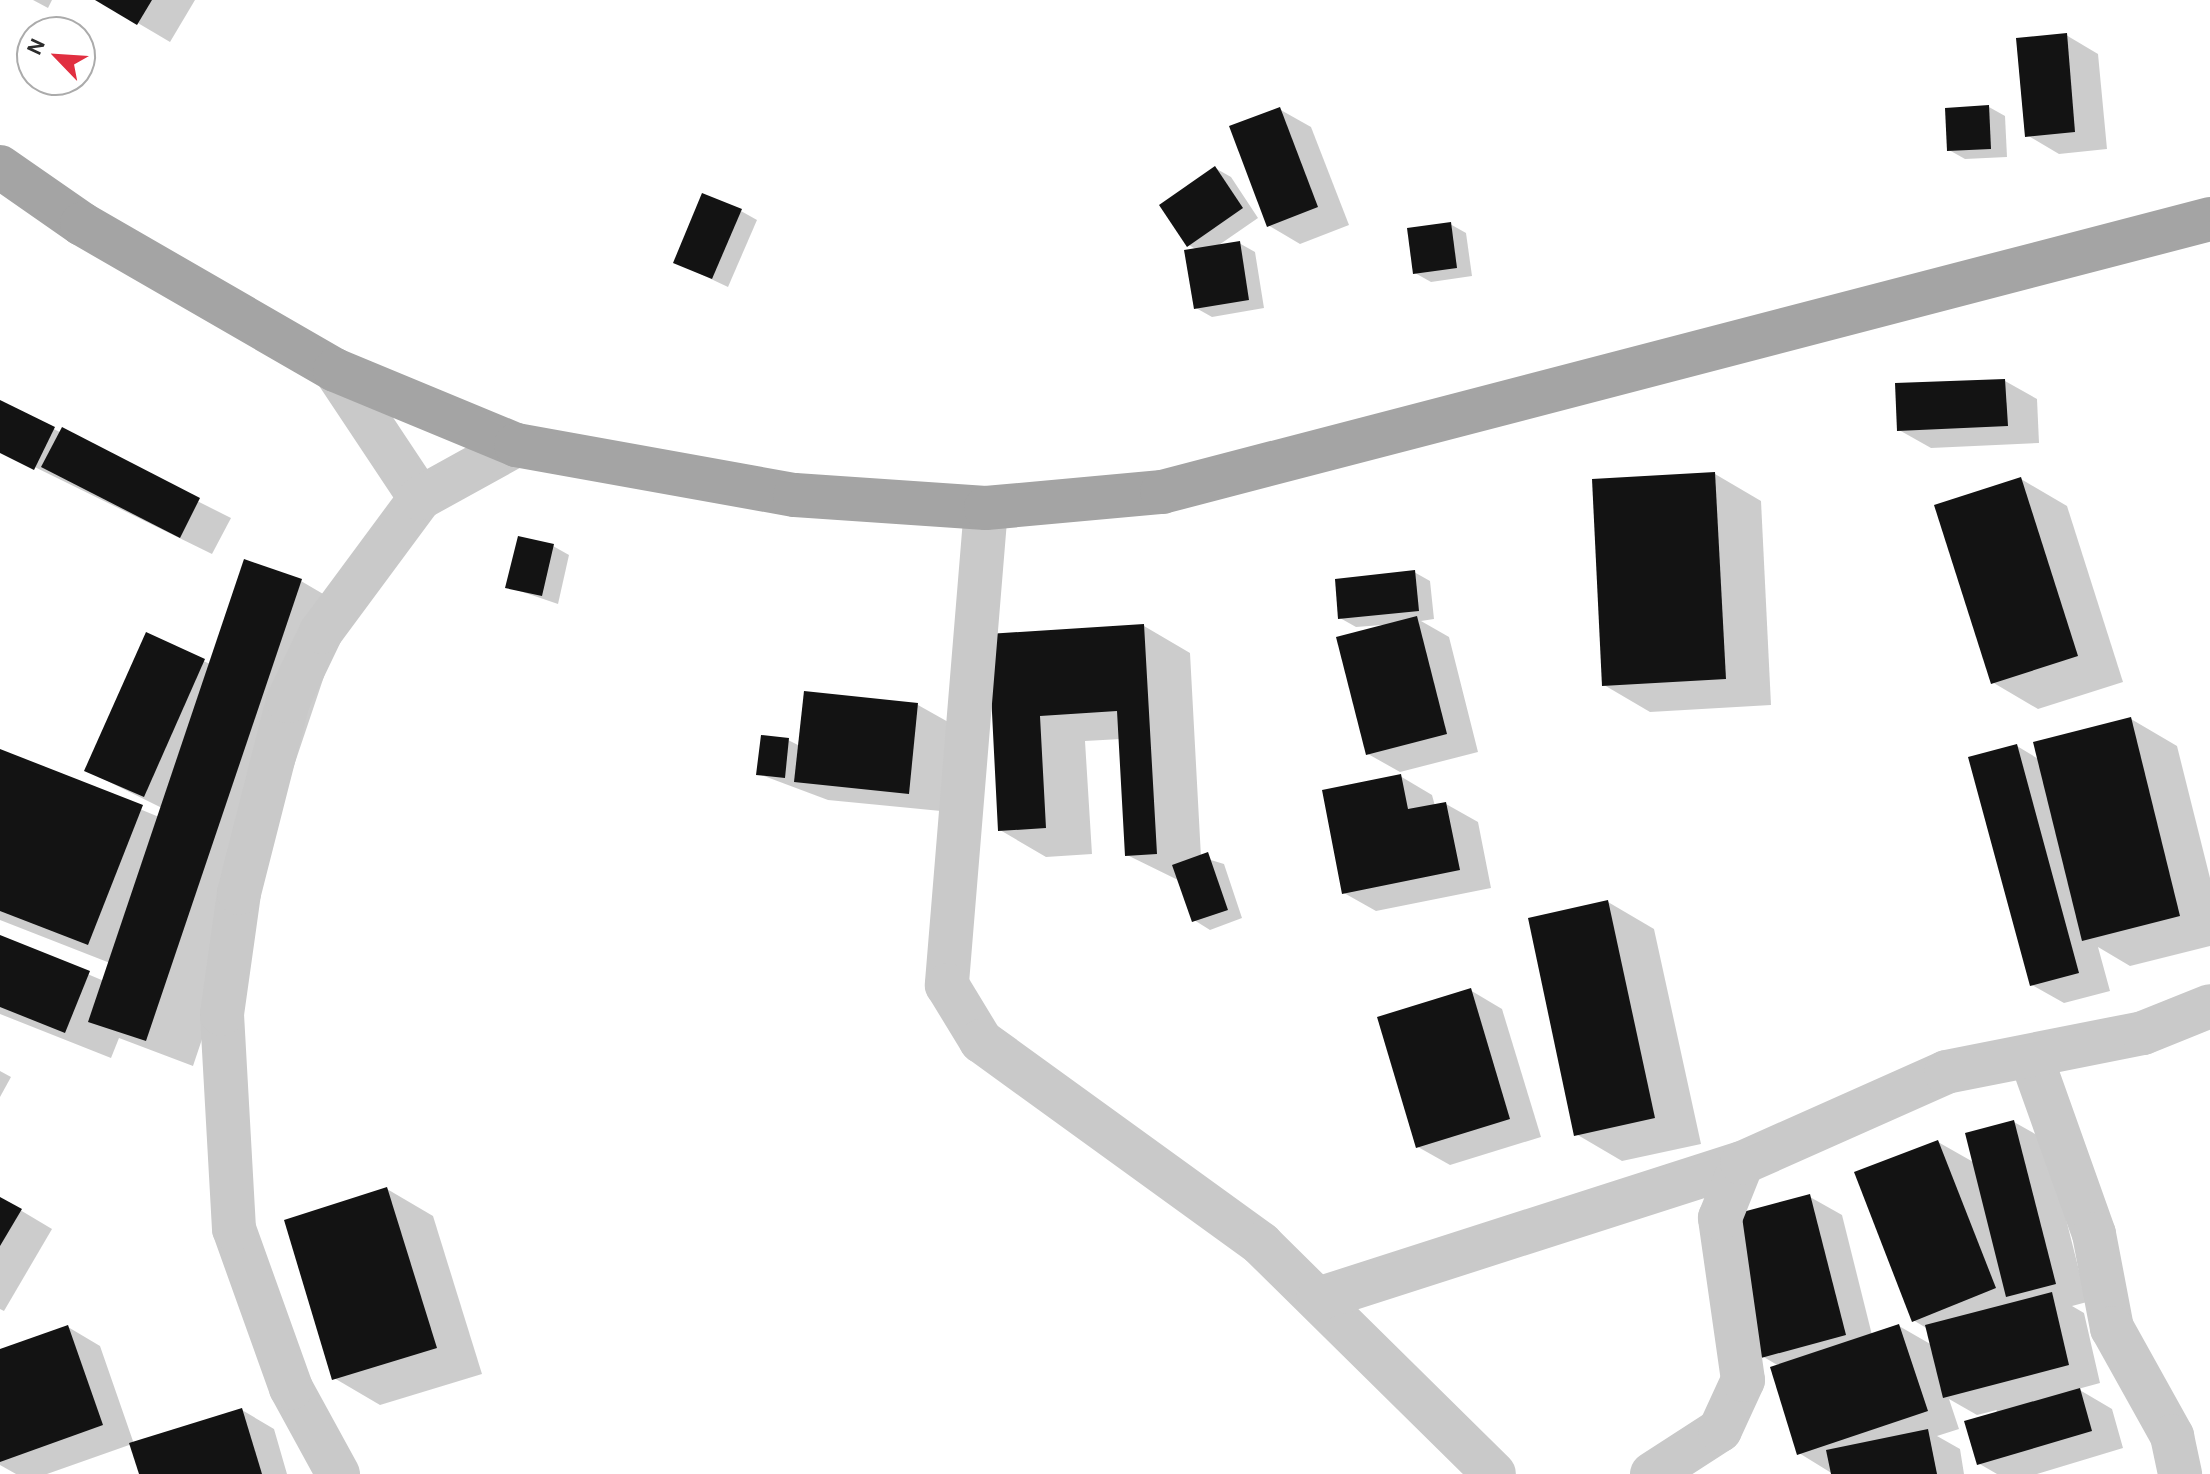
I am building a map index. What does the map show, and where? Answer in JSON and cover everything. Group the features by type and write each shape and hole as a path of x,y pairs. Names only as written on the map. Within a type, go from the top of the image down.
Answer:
{"main road":[{"path":"0,167 82,224 335,370 516,445 795,495 986,508 1162,492 2210,219"}],"street":[{"path":"335,370 420,498"},
{"path":"338,1474 291,1388 234,1229 222,1014 239,893 288,701 321,632 420,498 516,445"},
{"path":"986,508 947,985 981,1041 1261,1244 1494,1474"},
{"path":"1318,1299 1742,1163 1946,1072 2143,1033 2210,1006"},
{"path":"2031,1057 2094,1234 2112,1328 2172,1436 2180,1474"},
{"path":"1652,1474 1720,1430 1743,1380 1720,1218 1742,1163"}],"building":[{"path":"95,0 152,0 137,25"},
{"path":"2067,33 2075,132 2025,137 2016,38"},
{"path":"1989,105 1991,149 1947,151 1945,108"},
{"path":"1280,107 1318,207 1267,227 1229,126"},
{"path":"1215,166 1243,208 1187,247 1159,205"},
{"path":"702,193 742,209 712,279 673,263"},
{"path":"1451,222 1457,268 1413,274 1407,228"},
{"path":"1240,241 1249,300 1194,309 1184,250"},
{"path":"2005,379 2008,426 1897,431 1895,383"},
{"path":"0,400 55,427 34,470 0,453"},
{"path":"62,427 200,498 180,538 41,467"},
{"path":"1715,472 1726,679 1602,686 1592,479"},
{"path":"2021,477 2078,656 1991,684 1934,505"},
{"path":"518,536 554,544 542,596 505,588"},
{"path":"244,559 302,579 146,1041 88,1022"},
{"path":"1415,570 1419,611 1338,619 1335,579"},
{"path":"1417,616 1447,734 1366,755 1336,637"},
{"path":"1144,624 1157,854 1125,856 1117,711 1040,716 1046,828 998,831 988,634"},
{"path":"146,632 205,659 144,797 84,771"},
{"path":"804,691 918,703 909,794 794,782"},
{"path":"2131,717 2180,916 2082,941 2033,742"},
{"path":"761,735 789,738 785,778 756,775"},
{"path":"2017,744 2079,973 2030,986 1968,757"},
{"path":"0,749 143,805 88,945 0,911"},
{"path":"1401,774 1408,809 1446,802 1460,870 1342,894 1322,790"},
{"path":"1208,852 1228,910 1192,922 1172,865"},
{"path":"1608,900 1655,1118 1574,1136 1528,918"},
{"path":"0,935 90,971 65,1033 0,1007"},
{"path":"1471,988 1510,1119 1416,1148 1377,1017"},
{"path":"2014,1120 2056,1284 2006,1297 1965,1133"},
{"path":"1938,1140 1996,1288 1912,1322 1854,1172"},
{"path":"387,1187 437,1348 332,1380 284,1220"},
{"path":"1810,1194 1846,1335 1761,1358 1724,1217"},
{"path":"0,1197 22,1209 0,1246"},
{"path":"2052,1292 2069,1365 1943,1398 1925,1325"},
{"path":"1899,1324 1928,1411 1797,1455 1770,1367"},
{"path":"68,1325 103,1425 0,1462 0,1349"},
{"path":"2080,1388 2092,1431 1977,1465 1964,1421"},
{"path":"242,1408 262,1474 139,1474 129,1443"},
{"path":"1928,1429 1937,1474 1831,1474 1826,1450"}]}
